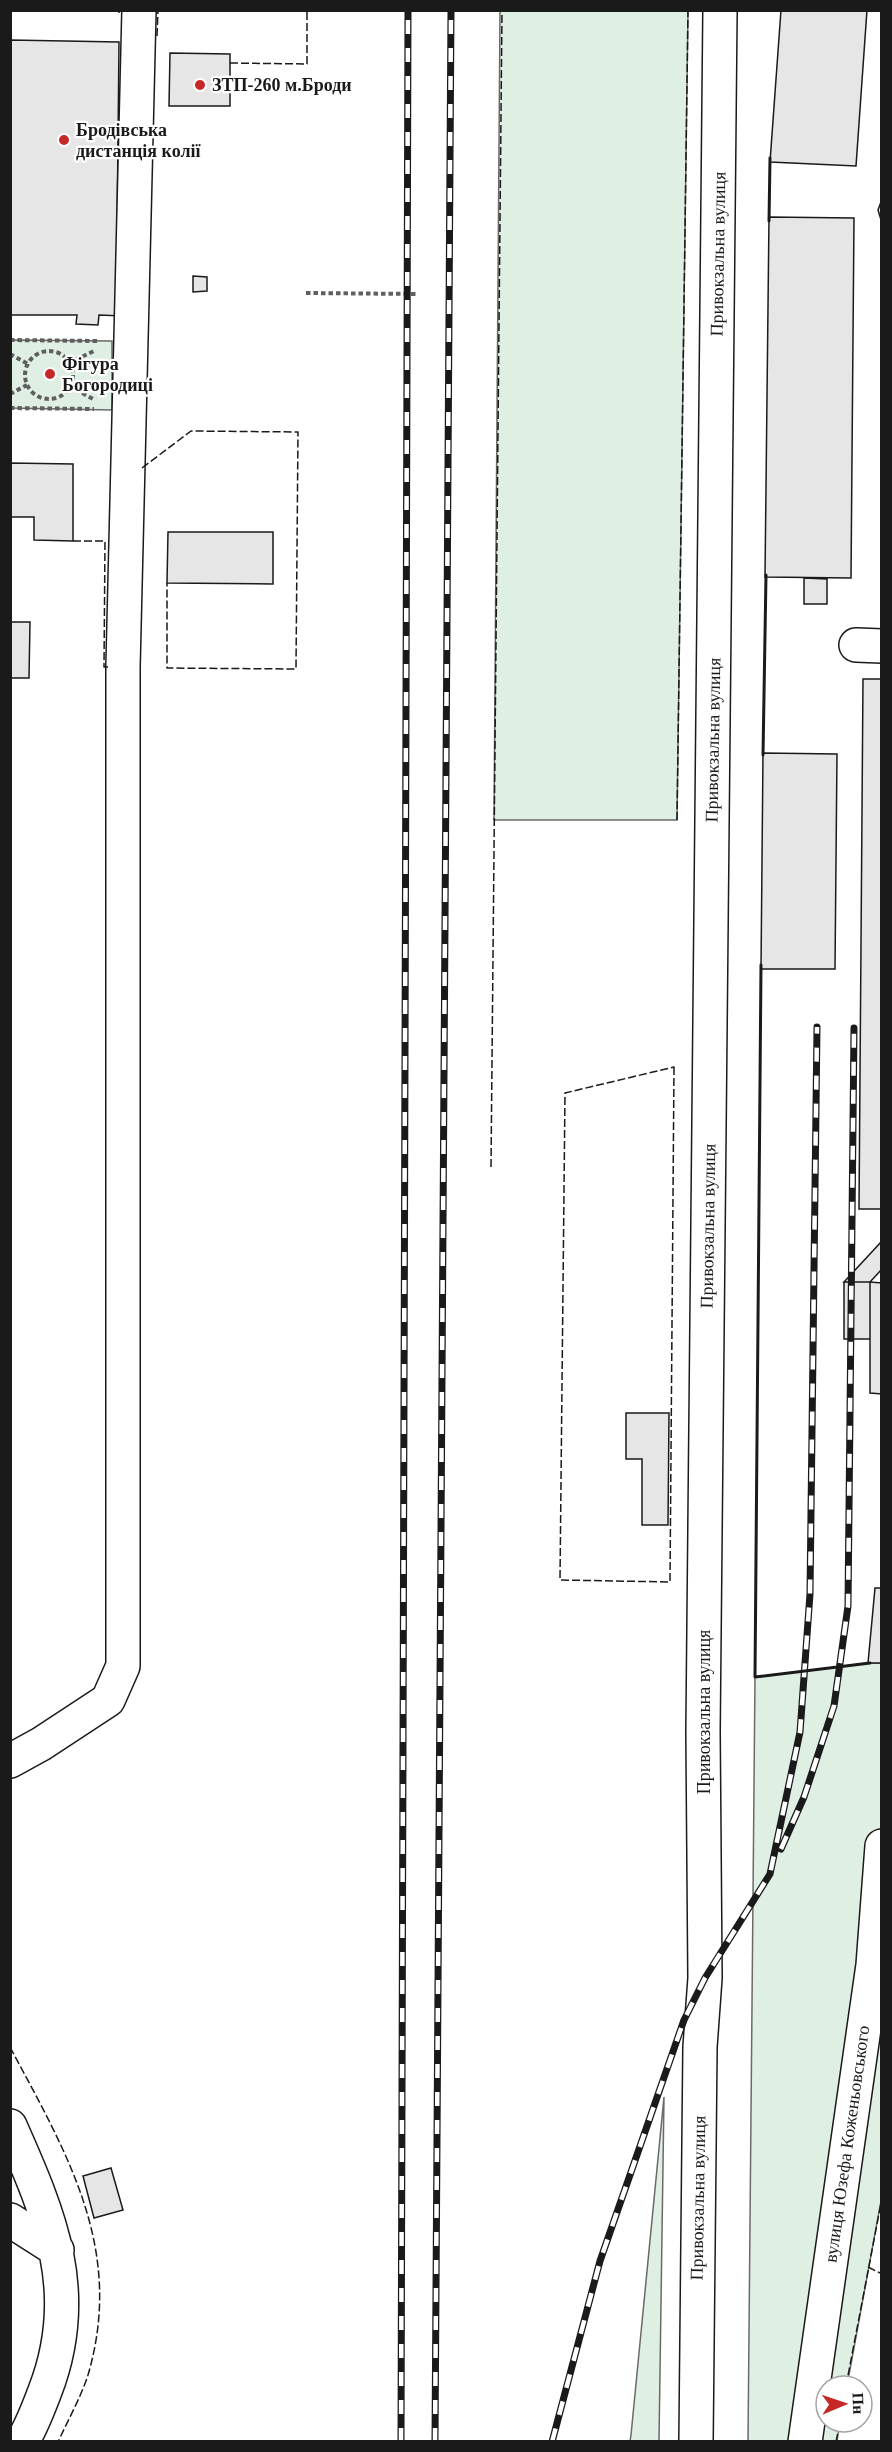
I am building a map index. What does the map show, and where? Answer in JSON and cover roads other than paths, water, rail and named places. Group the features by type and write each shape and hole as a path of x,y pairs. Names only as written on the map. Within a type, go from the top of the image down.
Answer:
{"main road":[{"path":"10,1761 41,1744 108,1700 123,1666 123,667 139,10"},
{"name":"Привокзальна вулиця","path":"696,2442 700,2047 705,1978 703,1732 720,10"},
{"name":"вулиця Юзефа Коженьовського","path":"805,2442 873,1965 882,1846"},
{"path":"10,2126 42,2199 57,2250 62,2302 52,2372 31,2427 22,2442"},
{"path":"10,2220 57,2250"}],"railway":[{"path":"401,2442 408,10"},
{"path":"435,2442 451,10"},
{"path":"552,2442 600,2261 684,2020 705,1978 770,1874 800,1732 810,1594 817,1027"},
{"path":"781,1849 804,1797 834,1706 848,1606 854,1028"}],"place":[{"name":"ЗТП-260 м.Броди","path":"200,85"},
{"name":"Бродівська дистанція колії","path":"64,140"},
{"name":"Фігура Богородиці","path":"50,374"}]}
